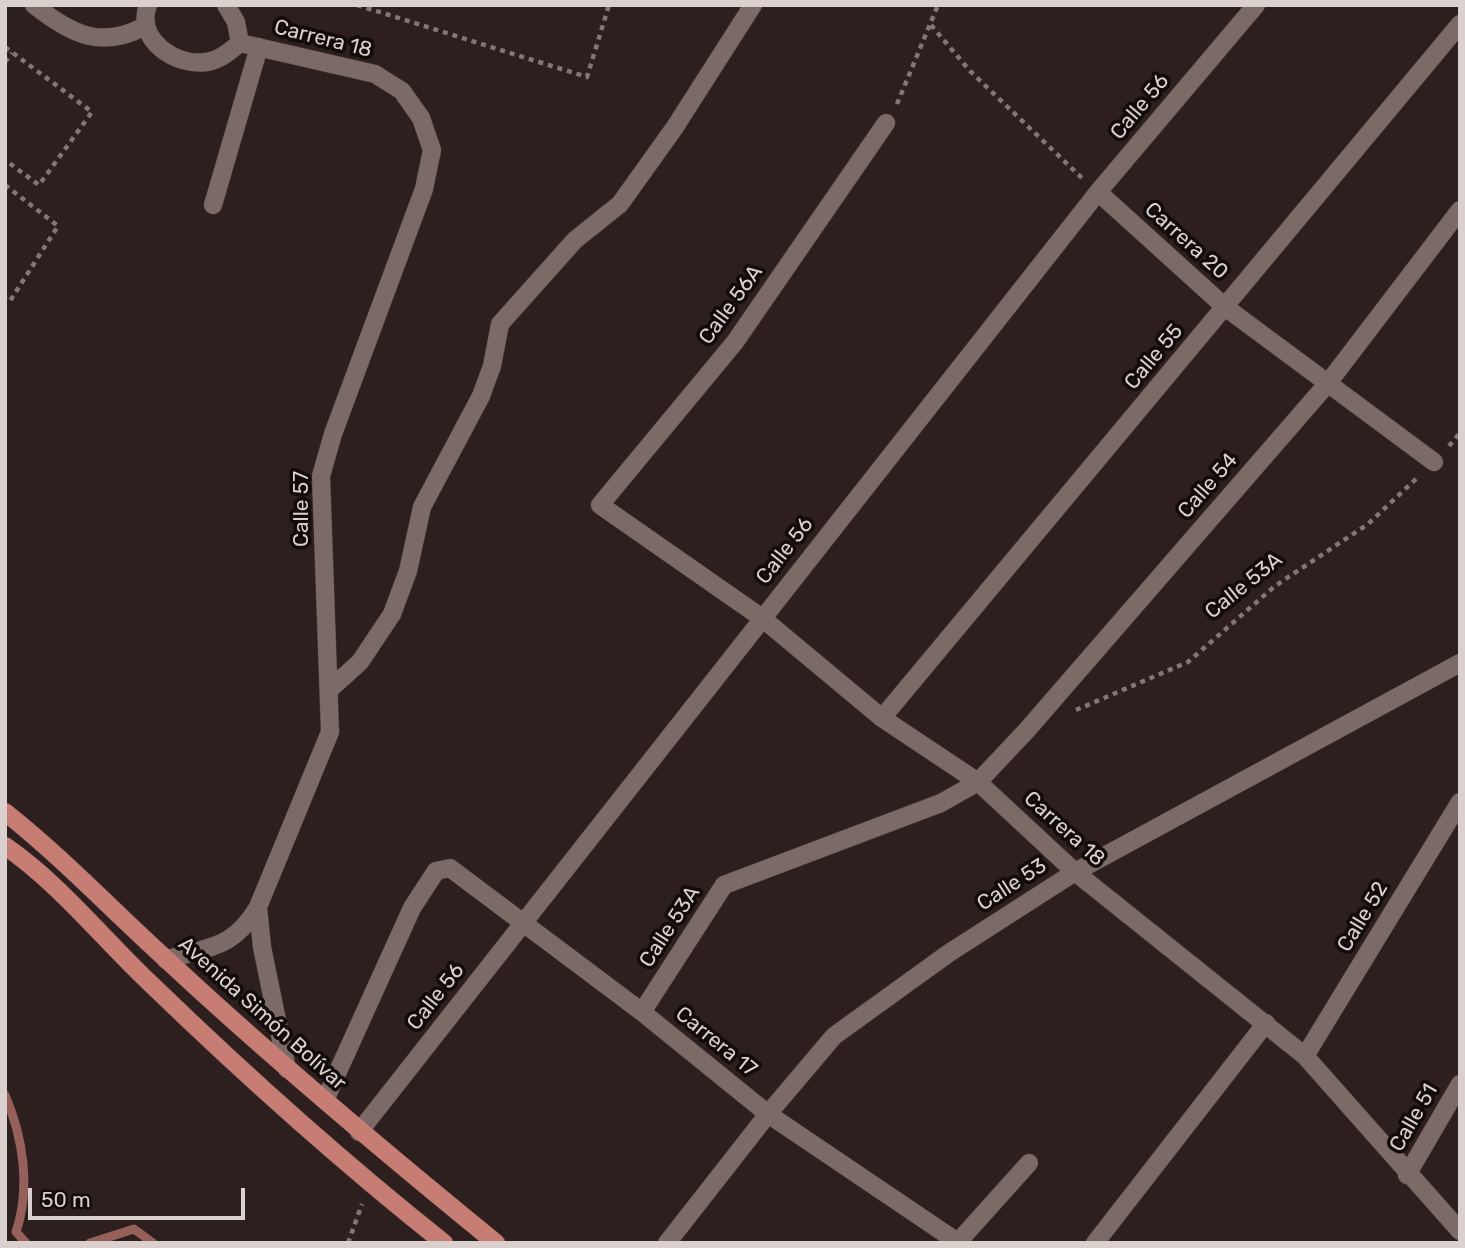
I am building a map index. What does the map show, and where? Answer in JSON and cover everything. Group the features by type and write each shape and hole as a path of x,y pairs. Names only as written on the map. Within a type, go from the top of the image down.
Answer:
{"main road":[{"name":"Avenida Simón Bolívar","path":"5,812 46,844 166,960 287,1069 359,1132 496,1243"},
{"path":"5,846 29,863 151,985 368,1183 443,1243"}],"street":[{"path":"34,5 74,31 98,39 123,38 145,26"},
{"path":"148,5 145,26 155,42 169,55 188,61 207,62 225,55 240,43 236,22 226,5"},
{"path":"330,689 360,662 392,614 408,571 422,507 481,396 492,366 500,324 575,240 620,204 675,127 753,5"},
{"name":"Calle 56","path":"359,1132 1098,192 1256,5"},
{"name":"Calle 55","path":"882,718 1460,24"},
{"name":"Carrera 18","path":"240,43 375,74 402,91 421,118"},
{"path":"213,205 259,47"},
{"name":"Calle 57","path":"166,960 227,943 245,927 258,906 330,732 321,476 333,434 424,189 432,150 421,118"},
{"name":"Calle 56A","path":"600,505 735,342 886,123"},
{"name":"Carrera 20","path":"1098,192 1225,307 1434,462"},
{"name":"Calle 54","path":"978,782 1027,730 1328,383 1460,210"},
{"name":"Carrera 18","path":"600,505 762,618 882,718 978,782 1075,872 1306,1056 1407,1175 1460,1231"},
{"name":"Calle 53","path":"667,1243 834,1035 949,953 1075,872 1460,663"},
{"name":"Calle 53A","path":"642,1012 724,886 941,803 978,782"},
{"name":"Calle 52","path":"1306,1056 1458,807"},
{"name":"Carrera 17","path":"325,1100 412,908 436,871 450,868 642,1012 768,1114 958,1242"},
{"name":"Calle 57","path":"258,906 262,947 287,1069"},
{"path":"1095,1243 1266,1023"},
{"name":"Calle 51","path":"1407,1175 1460,1084"},
{"path":"958,1242 1029,1163"}],"path":[{"path":"357,5 587,77 609,5"},
{"path":"886,123 932,25 938,5"},
{"path":"932,25 970,71 1060,161 1098,192"},
{"path":"5,47 92,112 39,186 5,160"},
{"path":"5,62 12,52"},
{"path":"5,185 58,226 10,301 5,298"},
{"name":"Calle 53A","path":"1066,714 1188,662 1275,586 1368,524 1434,462 1460,433"},
{"path":"348,1243 368,1183"}],"waterway":[{"path":"5,1095 16,1128 23,1163 23,1198 16,1232 26,1243"},
{"path":"90,1243 134,1229 153,1243"}]}
